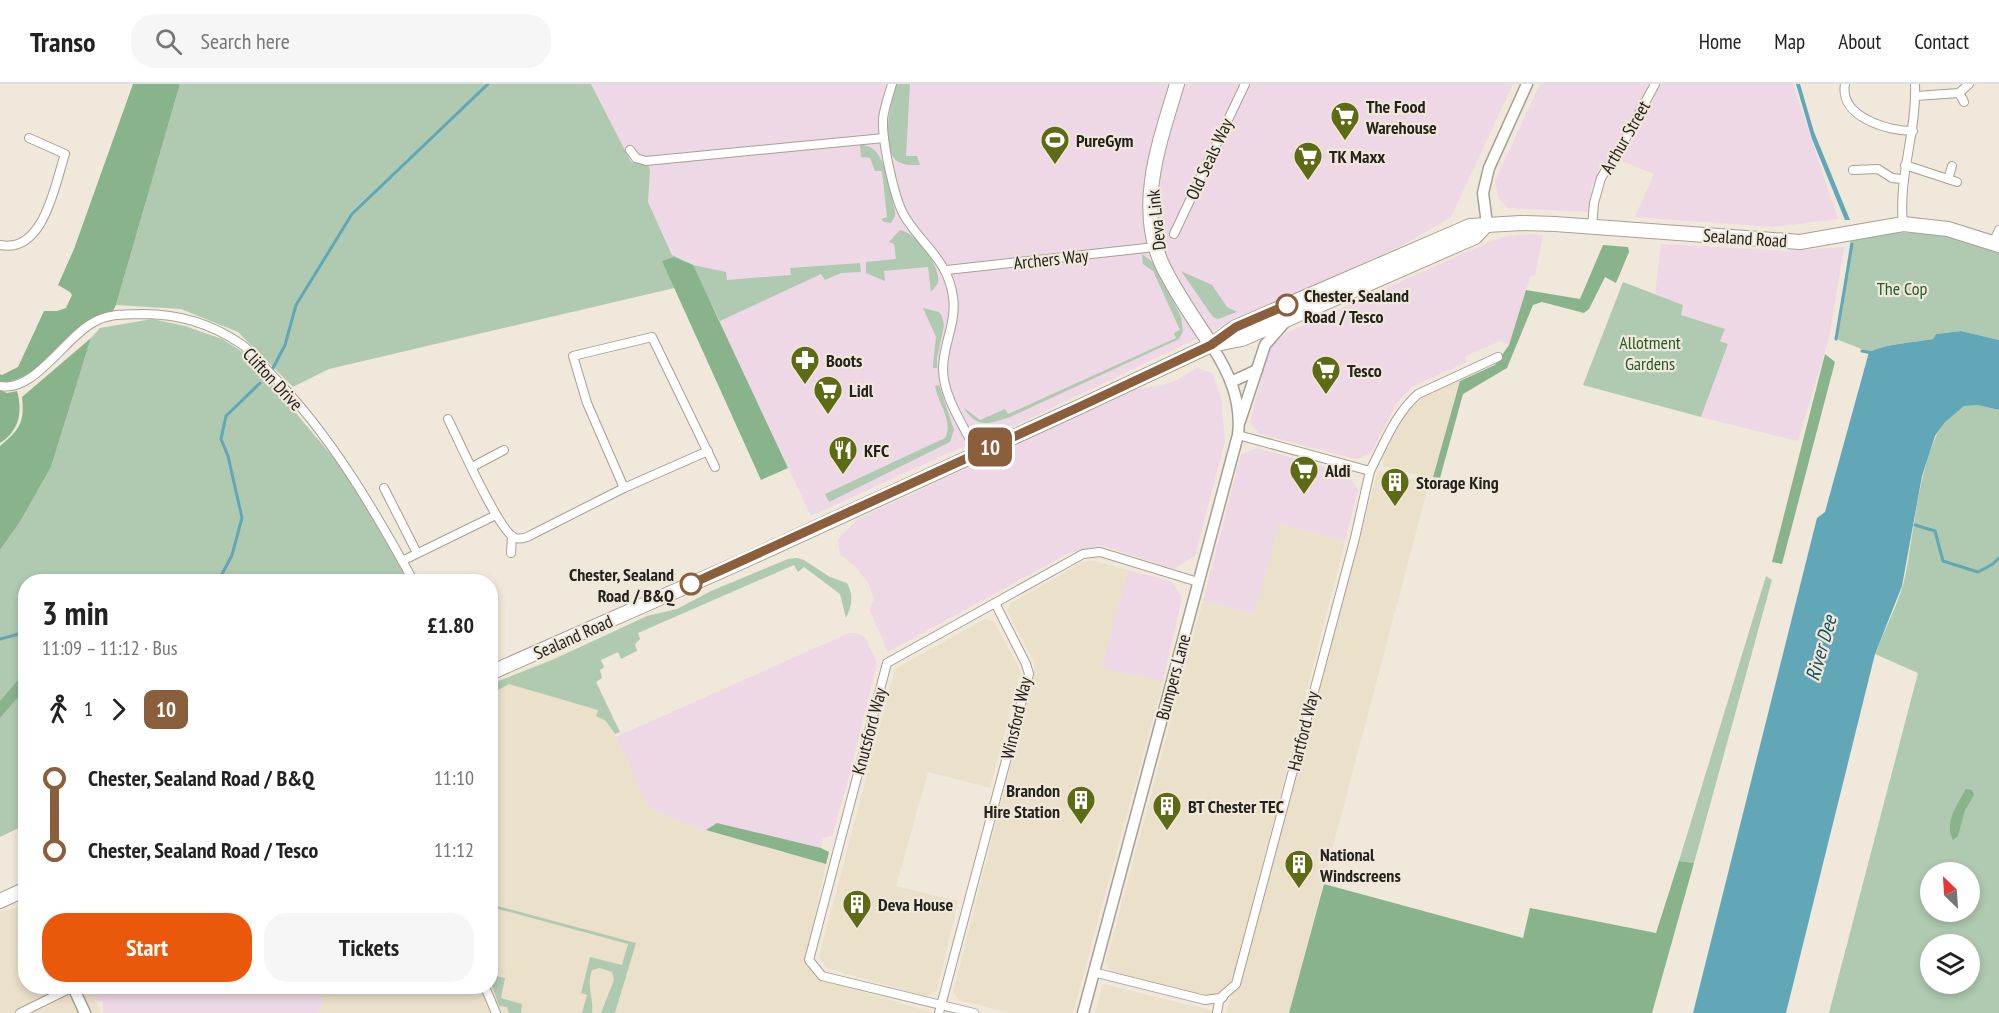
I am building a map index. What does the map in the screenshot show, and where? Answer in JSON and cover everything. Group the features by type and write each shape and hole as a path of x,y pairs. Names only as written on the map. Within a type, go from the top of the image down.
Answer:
{"main road":[{"name":"Deva Link","path":"1177,84 1154,160 1151,185 1155,247 1169,279 1211,345"},
{"name":"Sealand Road","path":"498,669 782,543 1211,345 1236,327 1470,226 1521,223 1800,242 1903,224 1948,230 1996,244"},
{"name":"Sealand Road","path":"1211,345 1242,339 1287,320 1475,237 1487,224"},
{"path":"0,901 18,893"}],"street":[{"path":"892,84 883,118 884,138 897,201 906,218 947,270 954,298 953,324 945,348 943,370 948,392 977,453"},
{"name":"Old Seals Way","path":"1174,234 1245,84"},
{"path":"1487,224 1483,193 1489,168 1527,84"},
{"name":"Arthur Street","path":"1592,227 1594,203 1601,178 1622,145 1654,84"},
{"path":"1844,84 1846,96 1866,121 1913,131"},
{"path":"1903,224 1902,179 1913,131 1916,84"},
{"path":"1916,96 1959,93 1969,84"},
{"path":"1959,93 1964,102"},
{"path":"0,245 18,245 38,230 69,154 29,138"},
{"path":"630,150 636,158 646,161 884,138"},
{"path":"1905,165 1952,181 1952,166"},
{"path":"1853,170 1878,169 1892,178 1902,179"},
{"path":"1996,244 1999,230"},
{"name":"Archers Way","path":"947,270 1155,247"},
{"name":"Clifton Drive","path":"0,386 11,388 26,381 89,324 102,317 158,314 202,323 243,344 287,390 356,479 409,574"},
{"path":"1287,320 1265,345 1239,430 1370,471"},
{"path":"624,488 587,403 573,356 652,337 716,467"},
{"name":"Bumpers Lane","path":"1083,1013 1239,430 1236,395 1224,365 1211,345"},
{"name":"Hartford Way","path":"1218,1013 1219,1001 1236,984 1244,959 1355,538 1370,471 1401,411 1409,401 1418,394 1498,357"},
{"path":"1231,382 1257,370"},
{"path":"448,419 506,531 512,536 523,538 624,488 708,451"},
{"path":"472,467 504,450"},
{"path":"384,488 417,553"},
{"path":"402,561 496,514"},
{"path":"511,553 512,536"},
{"name":"Knutsford Way","path":"974,1013 940,1009 822,976 809,960 887,663 1083,554 1100,552 1198,582"},
{"name":"Winsford Way","path":"940,1009 1029,674 995,603"},
{"path":"1093,972 1205,1000 1215,1000 1225,995"},
{"path":"20,1013 59,994"},
{"path":"76,994 85,1013"},
{"path":"488,994 496,1013"}],"shaded area":[{"path":"591,84 1513,84 1451,217 1403,245 1202,336 1002,432 946,454 811,516 693,266 673,255 648,202 650,170 648,164 631,162"},
{"path":"1540,84 1793,84 1838,219 1774,227 1635,217 1654,174 1612,157 1592,186 1588,212 1508,208 1499,199 1495,181"},
{"path":"1543,235 1535,276 1531,275 1509,345 1500,341 1465,356 1467,362 1413,386 1396,404 1371,453 1356,459 1260,434 1250,423 1267,358 1272,346 1286,333 1489,242 1508,236"},
{"path":"1661,244 1787,251 1844,247 1829,338 1798,441 1701,417 1728,345 1680,315 1683,305 1655,294"},
{"path":"1197,368 1212,373 1221,397 1225,441 1195,556 1174,569 1103,546 1069,553 888,652 869,609 874,599 869,584 854,565 840,555 838,539 858,519 1132,390 1171,383"},
{"path":"1460,379 1432,479 1384,466 1382,458 1406,412 1431,391"},
{"path":"1256,448 1347,473 1358,490 1345,541 1279,524 1255,614 1203,601 1241,455"},
{"path":"1378,471 1429,483 1289,1013 1226,1013"},
{"path":"1279,524 1345,541 1233,980 1224,993 1212,997 1111,972 1106,962 1203,601 1255,614"},
{"path":"1091,560 1128,570 1101,668 1163,681 1073,1013 1009,1013 959,1000 953,992 1034,674 1034,662 1007,611 1011,603 1083,562"},
{"path":"1128,570 1171,581 1182,598 1163,681 1124,823 1034,674 1034,662 1101,668"},
{"path":"985,619 994,622 1021,671 990,788 928,772 896,886 958,901 937,991 925,996 827,968 819,957 895,669"},
{"path":"849,633 857,633 865,637 877,663 832,836 823,838 821,848 717,823 706,830 684,824 648,807 616,737"},
{"path":"575,649 648,807 684,824 826,864 805,960 814,977 933,1013 319,1013 323,994 498,994 498,681"},
{"path":"18,907 18,994 92,994 101,1013 0,1013 0,912"},
{"path":"1103,984 1163,999 1225,1013 1095,1013"},
{"path":"92,994 323,994 319,1013 103,1013 103,1002 94,999"}],"green space":[{"path":"133,84 180,84 116,305 113,311 97,316 71,334 28,374 0,383 0,374 18,367 44,311 66,308 72,295 58,285 74,249"},
{"path":"180,84 591,84 631,162 648,164 650,170 648,202 672,255 693,265 726,272 727,280 791,275 790,268 860,263 861,272 841,273 825,280 821,274 720,321 700,282 329,369 293,387 238,332 181,309 116,305"},
{"path":"896,84 910,84 906,156 917,156 920,165 901,163 894,158 890,149 888,127"},
{"path":"860,145 869,146 876,152 885,170 895,211 891,223 881,219 887,217 882,171 875,171 870,158 861,157"},
{"path":"900,230 920,243 932,259 938,283 931,292 928,267 884,271 885,281 866,273 866,262 896,259 894,244 889,242"},
{"name":"The Cop","path":"1882,231 1944,235 1999,253 1999,340 1961,331 1936,334 1933,339 1892,345 1869,352 1836,339 1851,237"},
{"path":"1603,245 1628,247 1629,252 1616,283 1605,277 1589,309 1584,313 1542,302 1533,305 1507,368 1463,394 1440,478 1433,477 1460,381 1495,365 1509,345 1526,290 1580,299"},
{"path":"1142,254 1155,264 1181,317 1183,331 1179,339 1010,417 984,423 969,415 964,408 980,420 1005,409 1008,414 1176,338 1174,333 1180,330 1153,271 1143,264"},
{"path":"674,257 693,265 788,468 761,480 662,261"},
{"path":"1181,271 1212,285 1227,307 1237,312 1218,319 1213,317"},
{"name":"Allotment Gardens","path":"1623,282 1683,305 1681,315 1725,329 1720,341 1728,344 1701,417 1583,385"},
{"path":"923,308 939,312 942,316 944,326 937,368 933,368 936,337"},
{"path":"152,319 185,326 222,339 247,355 348,475 404,574 18,574 18,828 0,837 0,550 20,522 51,467 91,338 100,328"},
{"path":"91,338 51,467 20,522 0,550 0,446 19,425 22,397"},
{"path":"1825,354 1835,362 1782,564 1772,562"},
{"path":"939,385 954,430 950,442 829,502 825,494 945,438 948,426 935,386"},
{"path":"0,390 7,393 17,391 20,407 18,421 12,433 0,443"},
{"path":"1975,405 1999,410 1999,1013 1829,1013 1918,673 1875,654 1903,585 1927,460 1936,436 1948,417 1963,406"},
{"path":"788,559 804,560 830,577 847,583 851,592 851,600 846,618 840,594 804,567 798,572 794,565 638,633 640,639 635,644 637,651 621,659 618,652 601,660 604,667 600,670 602,678 596,682 620,732 615,734 606,721 596,716 598,710 509,684 498,690 498,681 550,661 647,616 677,609 711,591"},
{"path":"1766,576 1772,580 1694,863 1679,861"},
{"path":"18,680 18,697 0,718 0,701"},
{"path":"1966,789 1972,790 1974,795 1965,810 1958,836 1953,840 1951,820"},
{"path":"717,823 821,848 829,852 826,864 706,830"},
{"path":"1679,861 1694,863 1652,1013 1289,1013 1324,884 1523,938 1530,908 1656,933"},
{"path":"498,906 636,943 615,1013 601,1013 614,980 612,972 600,968 592,970 590,982 592,1013 582,1013 587,995 581,993 590,957 622,965 628,944 498,909"},
{"path":"498,976 505,978 501,998 522,1004 521,1013 509,1013 507,1007 499,1006 495,994 498,994"}],"water":[{"path":"1796,84 1800,84 1814,132 1850,220 1845,220 1812,139"},
{"name":"River Dee","path":"1961,331 1999,340 1999,410 1977,405 1964,406 1945,422 1935,436 1922,476 1902,586 1875,654 1786,1013 1693,1013 1817,518 1825,512 1869,352 1892,345 1933,339 1936,334"}],"waterway":[{"path":"273,368 285,345 296,305 352,214 488,84"},
{"path":"1836,339 1852,244"},
{"path":"1862,351 1872,353"},
{"path":"222,574 232,555 242,518 228,456 221,439 226,416 260,383"},
{"path":"1915,525 1935,531 1943,561 1978,572 1999,558"},
{"path":"0,639 18,634"}],"bus line":[{"name":"10","path":"691,584 1079,407 1211,345 1236,327 1287,305"}],"place":[{"name":"The Food Warehouse","path":"1345,142"},
{"name":"PureGym","path":"1055,166"},
{"name":"TK Maxx","path":"1308,182"},
{"name":"Chester, Sealand Road / Tesco","path":"1287,305"},
{"name":"Boots","path":"805,386"},
{"name":"Tesco","path":"1326,396"},
{"name":"Lidl","path":"828,416"},
{"name":"KFC","path":"843,476"},
{"name":"Aldi","path":"1304,496"},
{"name":"Storage King","path":"1395,508"},
{"name":"Chester, Sealand Road / B&Q","path":"691,584"},
{"name":"Brandon Hire Station","path":"1081,826"},
{"name":"BT Chester TEC","path":"1167,832"},
{"name":"National Windscreens","path":"1299,890"},
{"name":"Deva House","path":"857,930"}]}
